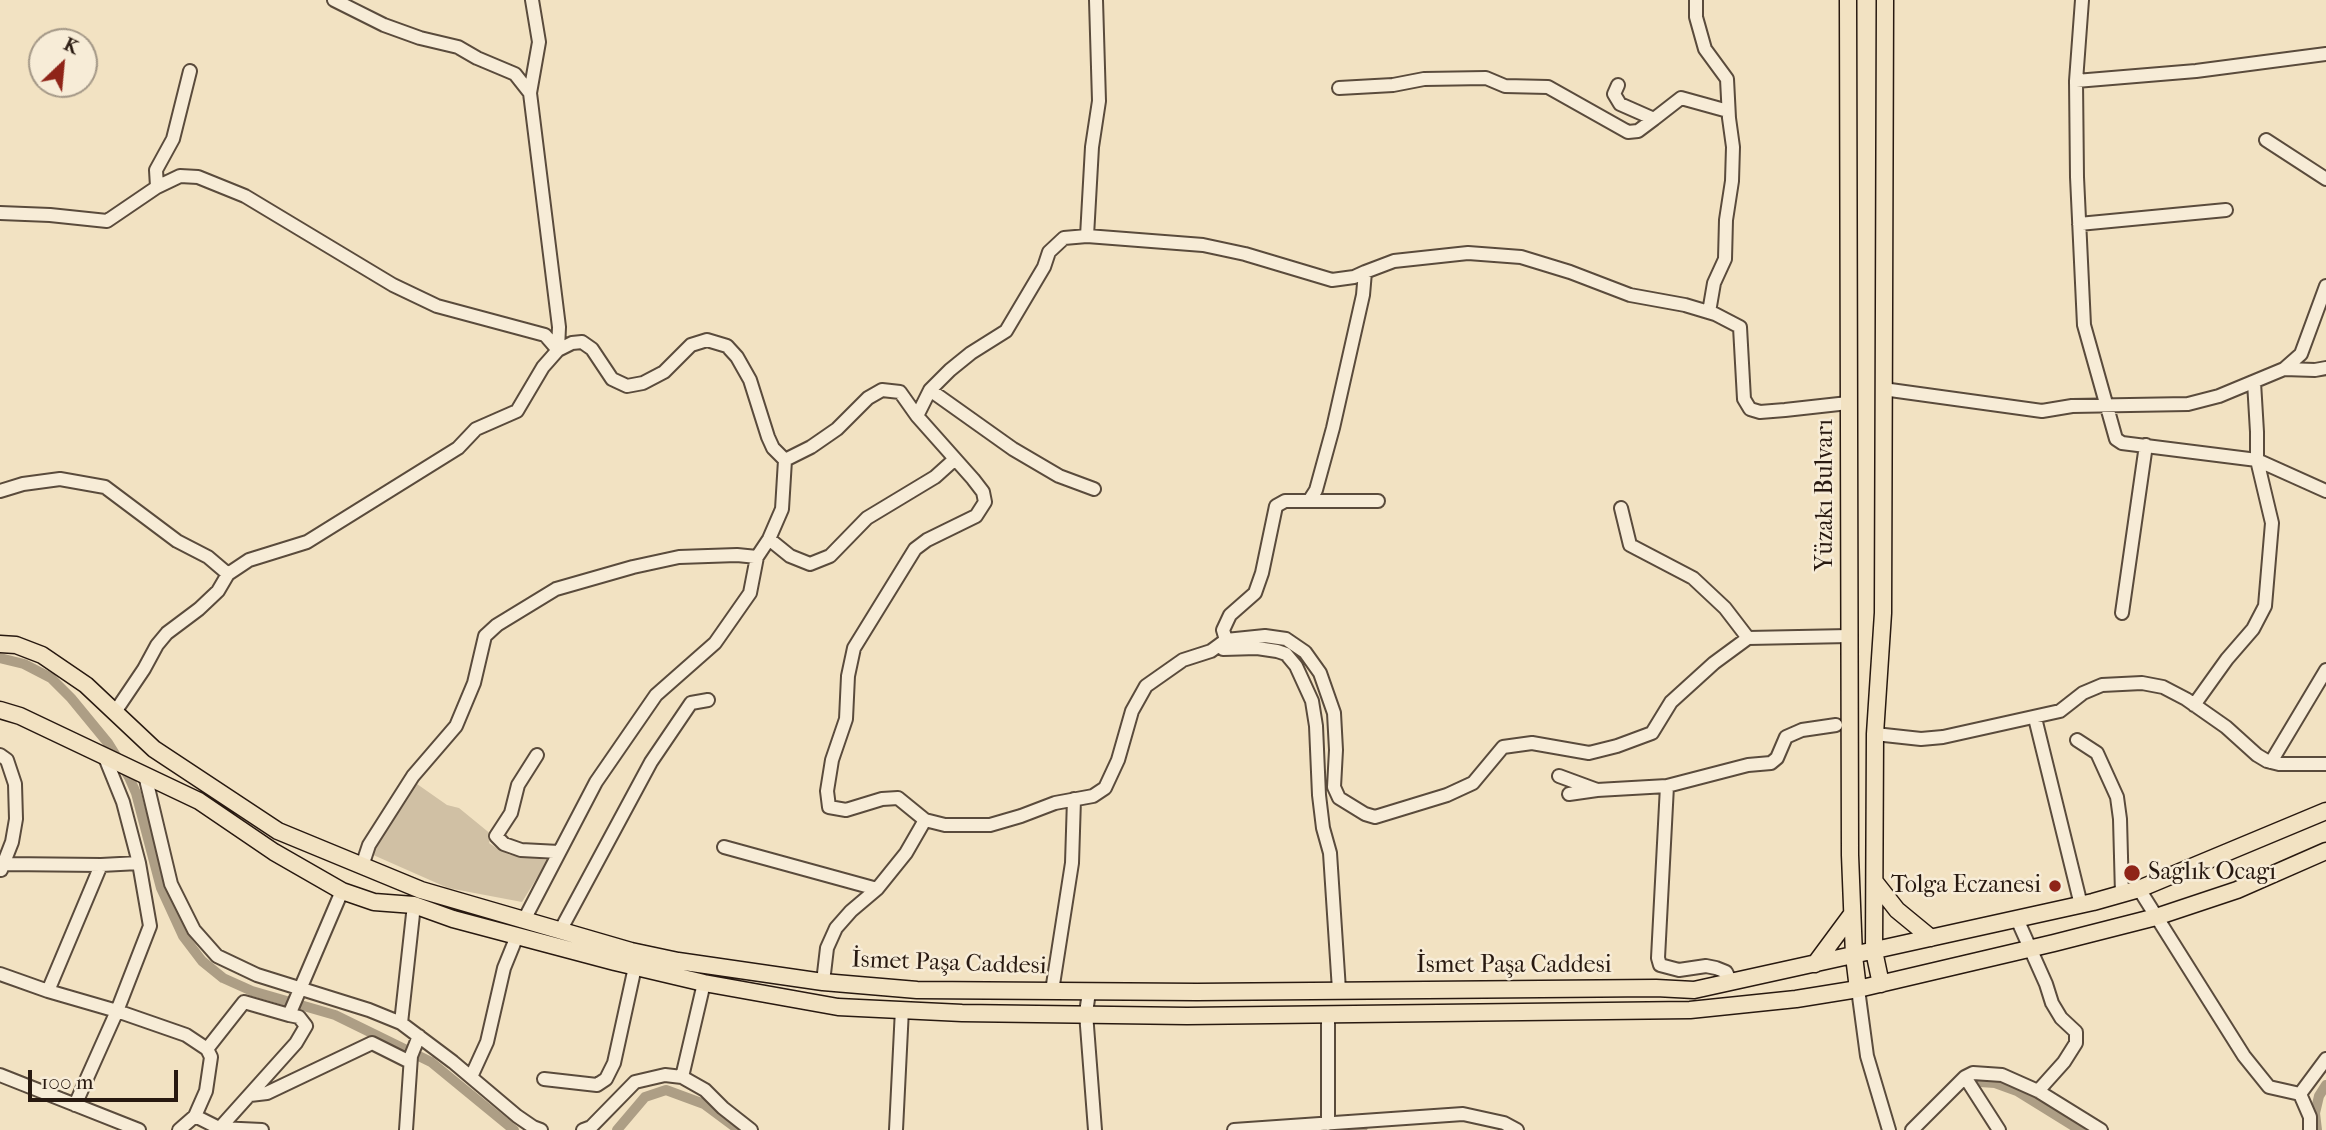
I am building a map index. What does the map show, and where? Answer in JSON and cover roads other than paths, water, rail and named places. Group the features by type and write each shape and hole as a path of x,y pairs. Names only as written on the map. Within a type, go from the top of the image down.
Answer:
{"main road":[{"name":"Yüzakı Bulvarı","path":"1847,0 1852,914 1858,989"},
{"path":"1881,984 1874,951 1875,734 1883,613 1885,0"},
{"name":"İsmet Paşa Caddesi","path":"0,644 16,645 42,655 86,685 154,749 278,831 421,890 631,951 678,961 824,982 916,990 1694,990 2122,894 2326,811"},
{"path":"0,710 20,716 199,801 274,852 342,891 374,902 414,905 453,919 635,967 704,983 838,1007 962,1013 1186,1016 1639,1012 1690,1010 1796,999 1881,984 2156,916 2237,890 2326,851"},
{"path":"318,877 326,851"},
{"path":"1875,882 1897,910 1931,937"},
{"path":"1815,964 1852,914"}],"street":[{"path":"334,0 384,25 420,38 458,47 515,74 530,93"},
{"path":"532,0 539,43 530,93 559,327 558,349"},
{"path":"1087,236 1092,147 1099,101 1096,0"},
{"path":"1696,0 1696,17 1705,49 1727,79 1733,158 1725,259 1714,283 1709,312"},
{"path":"2082,0 2076,81 2084,325 2116,439 2122,443 2257,460 2326,491"},
{"path":"2076,81 2196,71 2326,54"},
{"path":"157,187 156,170 173,139 190,71"},
{"path":"1339,88 1393,85 1424,79 1486,78 1505,86 1548,87 1628,132 1638,131 1681,98 1728,111"},
{"path":"1618,85 1615,94 1620,104 1654,119"},
{"path":"2266,140 2326,179"},
{"path":"0,212 107,222 157,187 180,176 198,177 245,196 393,285 437,306 545,335 558,349"},
{"path":"2079,224 2226,210"},
{"path":"917,416 930,390 971,353 1006,331 1044,267 1049,252 1064,238 1087,236 1203,245 1255,256 1332,280 1354,277 1394,261 1468,253 1521,257 1630,295 1709,312 1740,327 1741,367 1745,399 1750,409 1760,412 1848,402"},
{"path":"1309,501 1317,490 1333,428 1358,321 1365,272"},
{"path":"1883,389 2042,411 2072,406 2188,404 2219,396 2284,369 2301,354 2326,286"},
{"path":"115,712 162,639 218,591 228,574 248,560 307,542 458,448 476,429 517,411 543,367 558,349 582,342 592,349 612,379 627,386 643,383 664,372 691,345 707,340 727,346 737,357 750,380 773,448 785,460 782,509 769,540 757,557 750,593 715,643 656,695 596,782 524,920"},
{"path":"2284,369 2326,368"},
{"path":"2194,705 2227,659 2253,629 2265,606 2272,523 2257,460 2254,382"},
{"path":"785,460 838,429 868,398 882,390 900,392 917,416 983,492 985,502 976,516 927,540 915,549 854,648 848,676 846,719 832,760 827,791 829,807 846,810 882,799 898,798 925,820 944,825 990,825 1055,803 1093,796 1105,788 1118,760 1132,710 1146,686 1182,660 1210,651 1247,647 1286,654 1292,659 1312,701 1316,726 1319,795 1330,853 1339,990"},
{"path":"930,390 1013,449 1059,476 1094,489"},
{"path":"2122,613 2146,445"},
{"path":"769,540 790,556 810,564 830,556 867,518 935,477 955,459"},
{"path":"0,491 60,478 105,487 177,541 208,557 228,574"},
{"path":"1226,640 1223,630 1230,615 1255,593 1276,506 1285,501 1378,501"},
{"path":"1621,508 1630,545 1693,578 1725,608 1748,638"},
{"path":"362,866 369,845 413,776 456,726 474,683 485,636 497,625 556,589 633,567 679,556 757,557"},
{"path":"1210,651 1226,640 1265,636 1286,639 1305,652 1320,673 1334,713 1334,787 1339,798 1375,817 1447,795 1473,783 1503,747 1532,743 1589,753 1652,733 1671,702 1714,663 1748,638 1849,636"},
{"path":"2272,762 2326,670"},
{"path":"1875,734 1921,739 2035,718 2060,711 2083,692 2102,685 2142,683 2163,687 2194,705 2226,727 2257,755 2272,762 2288,765 2326,764"},
{"path":"560,930 651,762 691,703 708,700"},
{"path":"2035,718 2081,905"},
{"path":"1569,794 1667,786 1748,765 1771,763 1777,758 1786,737 1802,730 1836,725"},
{"path":"2077,740 2097,753 2117,797 2122,894"},
{"path":"0,755 7,760 15,784 16,820 12,842 2,868 139,863"},
{"path":"537,755 518,786 511,813 496,836 504,844 521,850 558,852"},
{"path":"75,1105 117,1011 150,926 139,863 123,802 106,756"},
{"path":"145,775 171,884 194,930 216,956 257,975 295,1004 299,1017 306,1026 296,1043 218,1129"},
{"path":"1559,776 1597,790"},
{"path":"1667,786 1658,958 1660,965 1679,970 1716,968 1726,972 1731,982"},
{"path":"1052,991 1072,863 1074,799"},
{"path":"824,982 827,948 836,928 877,888 906,853 925,820"},
{"path":"724,847 877,888"},
{"path":"48,991 101,865"},
{"path":"2139,889 2244,1056 2269,1087 2300,1094"},
{"path":"295,1004 342,891"},
{"path":"406,1130 414,1050 401,1023 414,905"},
{"path":"2017,919 2052,1003 2061,1018 2076,1032 2076,1043 2064,1062 2038,1091"},
{"path":"471,1077 490,1034 504,968 517,936"},
{"path":"544,1079 597,1085 606,1079 614,1063 635,967"},
{"path":"0,974 186,1035 207,1049 211,1057 206,1091 195,1116 179,1130"},
{"path":"682,1077 704,983"},
{"path":"1858,989 1867,1056 1889,1130"},
{"path":"1089,992 1086,1013 1095,1130"},
{"path":"207,1049 244,1002 369,1010 401,1023"},
{"path":"896,1130 902,1009"},
{"path":"1328,1014 1328,1124"},
{"path":"250,1095 267,1093 372,1042 389,1049 414,1050 471,1077 517,1116 541,1130"},
{"path":"2300,1094 2326,1059"},
{"path":"1912,1130 1965,1077 1973,1073 2002,1075 2038,1091 2101,1130"},
{"path":"0,1075 139,1130"},
{"path":"583,1130 591,1127 635,1082 665,1075 682,1077 705,1090 748,1129"},
{"path":"1965,1077 2000,1130"},
{"path":"2300,1094 2310,1117 2310,1130"},
{"path":"1234,1130 1463,1114 1517,1130"},
{"path":"195,1116 218,1129 262,1130"}],"waterway":[{"path":"0,658 24,664 51,678 108,743 136,793 161,888 183,936 202,961 223,978 252,991 335,1015 431,1062 514,1130"},
{"path":"1980,1082 1995,1083 2017,1091 2080,1130"},
{"path":"2317,1130 2315,1113 2319,1096 2326,1085"},
{"path":"617,1130 645,1097 666,1090 704,1104 739,1130"},
{"path":"1331,1130 1363,1127"}],"place":[{"name":"Saglık Ocagı","path":"2132,873"},
{"name":"Tolga Eczanesi","path":"2055,886"}]}
